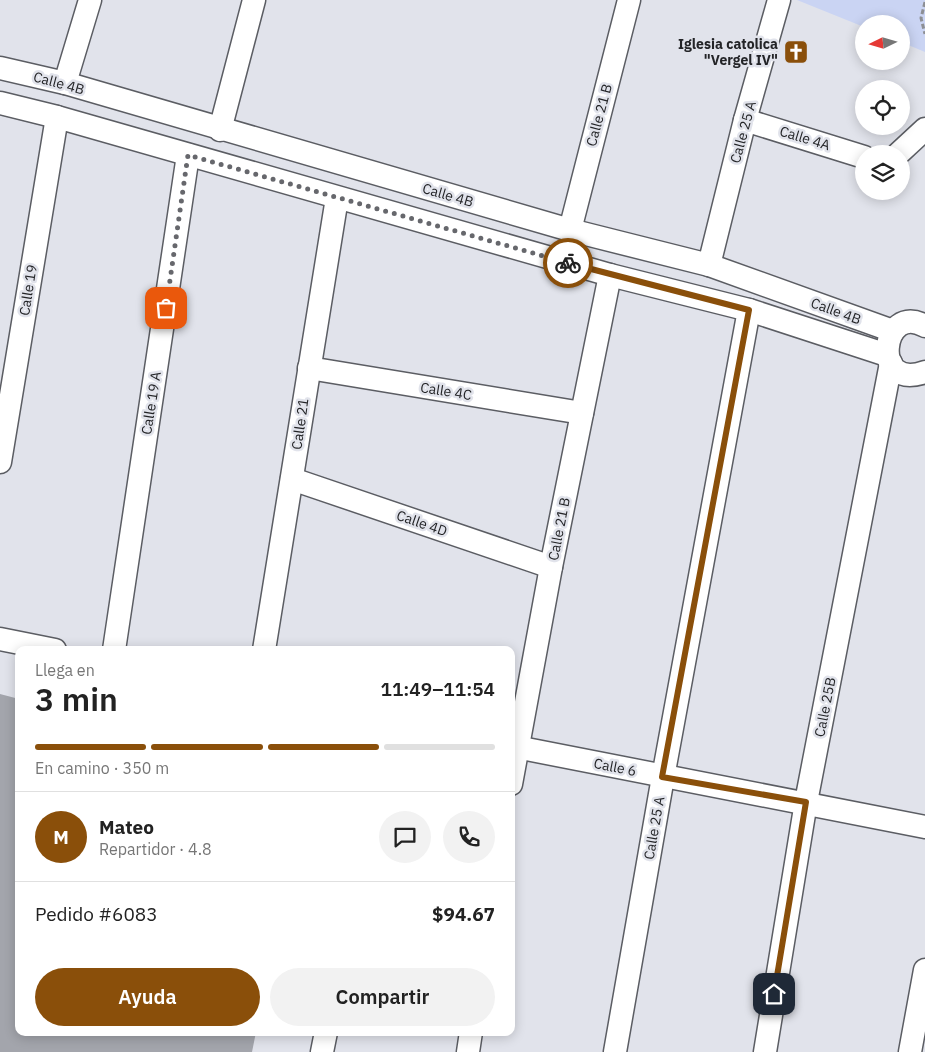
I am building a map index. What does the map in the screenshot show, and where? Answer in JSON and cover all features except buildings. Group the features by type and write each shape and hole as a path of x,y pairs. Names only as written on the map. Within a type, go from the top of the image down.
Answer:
{"street":[{"path":"64,83 90,0"},
{"path":"220,130 254,0"},
{"name":"Calle 21 B","path":"570,230 629,0"},
{"name":"Calle 25 A","path":"709,265 779,0"},
{"name":"Calle 4B","path":"0,68 64,83 220,130 570,230 709,265 893,331"},
{"name":"Calle 4B","path":"0,103 57,117 610,275 749,310 889,359 896,369 910,375 925,372"},
{"name":"Calle 19","path":"0,462 57,117"},
{"name":"Calle 4A","path":"746,120 855,154"},
{"path":"908,145 925,129"},
{"name":"Calle 19 A","path":"115,646 188,155"},
{"name":"Calle 21","path":"265,646 337,198"},
{"path":"474,236 482,205"},
{"name":"Calle 21 B","path":"515,742 610,275"},
{"name":"Calle 25 A","path":"615,1052 662,777 749,310"},
{"path":"893,331 906,323 914,322 925,326"},
{"name":"Calle 25B","path":"765,1052 806,802 889,359 886,347 893,331"},
{"name":"Calle 4C","path":"309,368 582,413"},
{"name":"Calle 4D","path":"292,479 551,567"},
{"path":"0,639 35,646"},
{"name":"Calle 6","path":"515,747 662,777 806,802 925,827"},
{"path":"910,1052 925,970"},
{"path":"322,1052 325,1036"},
{"path":"468,1052 470,1036"}],"path":[{"path":"924,1 922,18 925,34"}],"shaded area":[{"path":"797,0 925,0 925,52 910,46 910,15 855,15 855,23"}],"way so far":[{"path":"166,308 188,155 568,263"}],"place":[{"name":"Iglesia catolica \"Vergel IV\"","path":"796,52"}],"route":[{"path":"568,263 749,310 662,777 806,802 774,994"}]}
